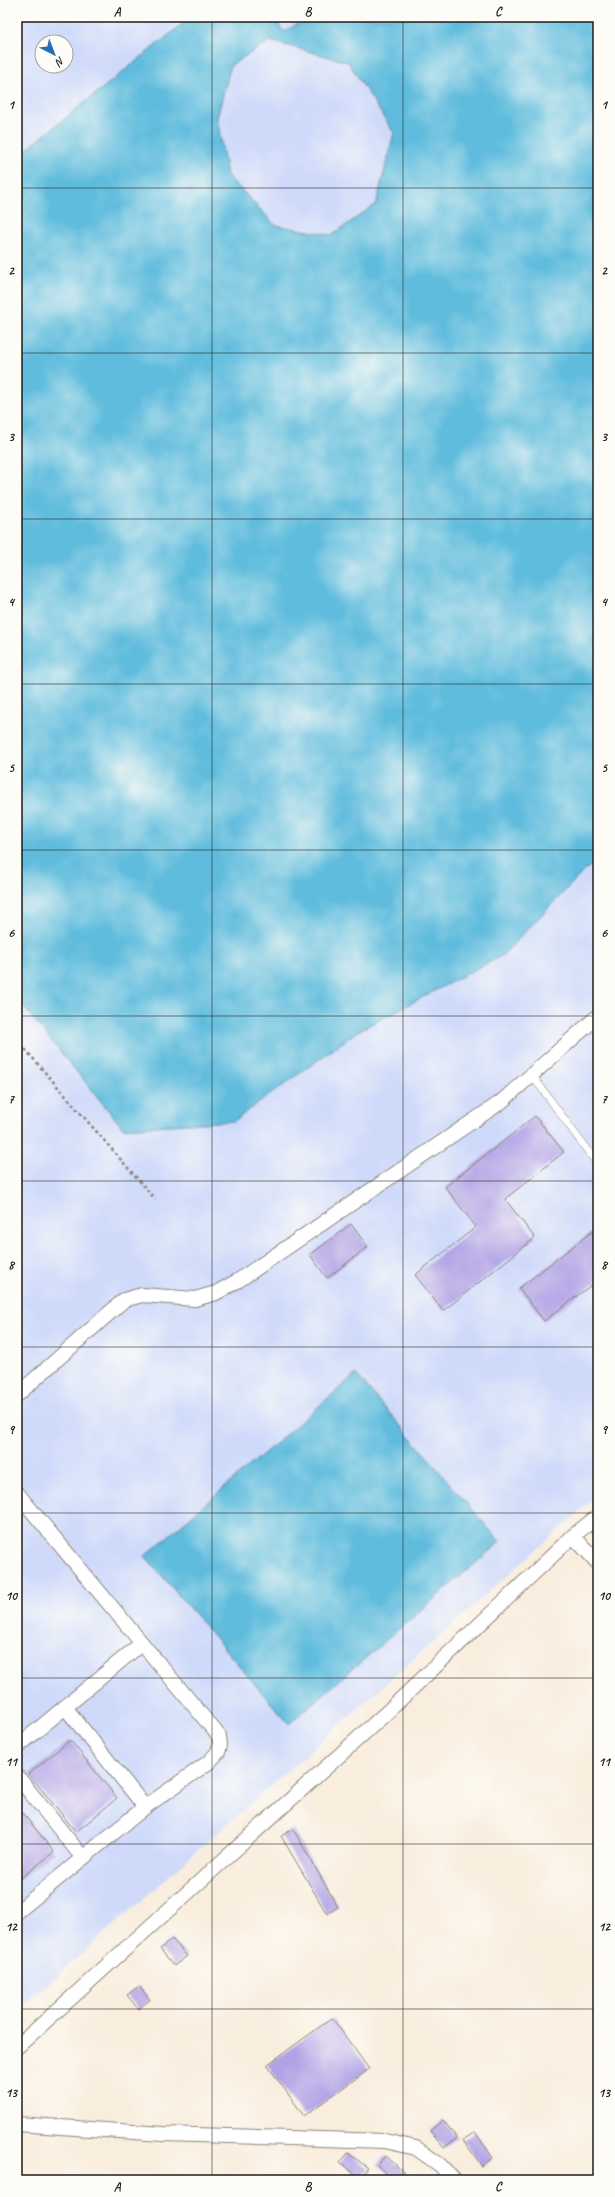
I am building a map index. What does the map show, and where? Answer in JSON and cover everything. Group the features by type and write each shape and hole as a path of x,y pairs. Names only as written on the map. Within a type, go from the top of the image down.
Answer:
{"street":[{"path":"17,1395 124,1300 142,1295 195,1299 216,1293 246,1276 501,1102 598,1016"},
{"path":"17,1493 219,1736 220,1745 218,1752 209,1762 145,1807 18,1910"},
{"path":"17,2047 384,1715 574,1536 598,1516"},
{"path":"574,1536 598,1563"},
{"path":"17,1747 142,1643"},
{"path":"64,1707 145,1807"},
{"path":"17,1776 83,1858"},
{"path":"17,2124 163,2134 385,2141 416,2148 440,2166 454,2180"}],"lane":[{"path":"532,1075 598,1165"}],"path":[{"path":"17,1040 156,1200"}],"shaded area":[{"path":"17,17 598,17 598,1495 17,2011"}],"water":[{"path":"191,17 273,17 284,32 307,17 598,17 598,859 583,872 503,955 358,1031 234,1121 123,1128 17,999 17,157","holes":["270,41 348,62 394,133 376,204 332,235 275,225 227,175 217,118 231,65"]},
{"path":"356,1374 500,1542 289,1724 145,1556"}],"building":[{"path":"535,1116 564,1152 505,1199 535,1238 443,1311 415,1275 476,1227 445,1187"},
{"path":"351,1224 368,1247 327,1278 310,1255"},
{"path":"598,1227 598,1280 544,1321 519,1288"},
{"path":"70,1740 117,1798 76,1832 29,1774"},
{"path":"17,1806 54,1852 17,1881"},
{"path":"293,1829 338,1907 327,1914 281,1836"},
{"path":"172,1939 187,1956 174,1966 160,1949"},
{"path":"139,1986 150,2000 138,2009 127,1995"},
{"path":"332,2018 369,2069 304,2116 267,2065"},
{"path":"443,2120 457,2138 444,2148 430,2131"},
{"path":"475,2132 493,2158 482,2166 463,2140"},
{"path":"348,2153 368,2168 360,2178 340,2163"},
{"path":"386,2156 412,2180 393,2180 377,2165"}]}
